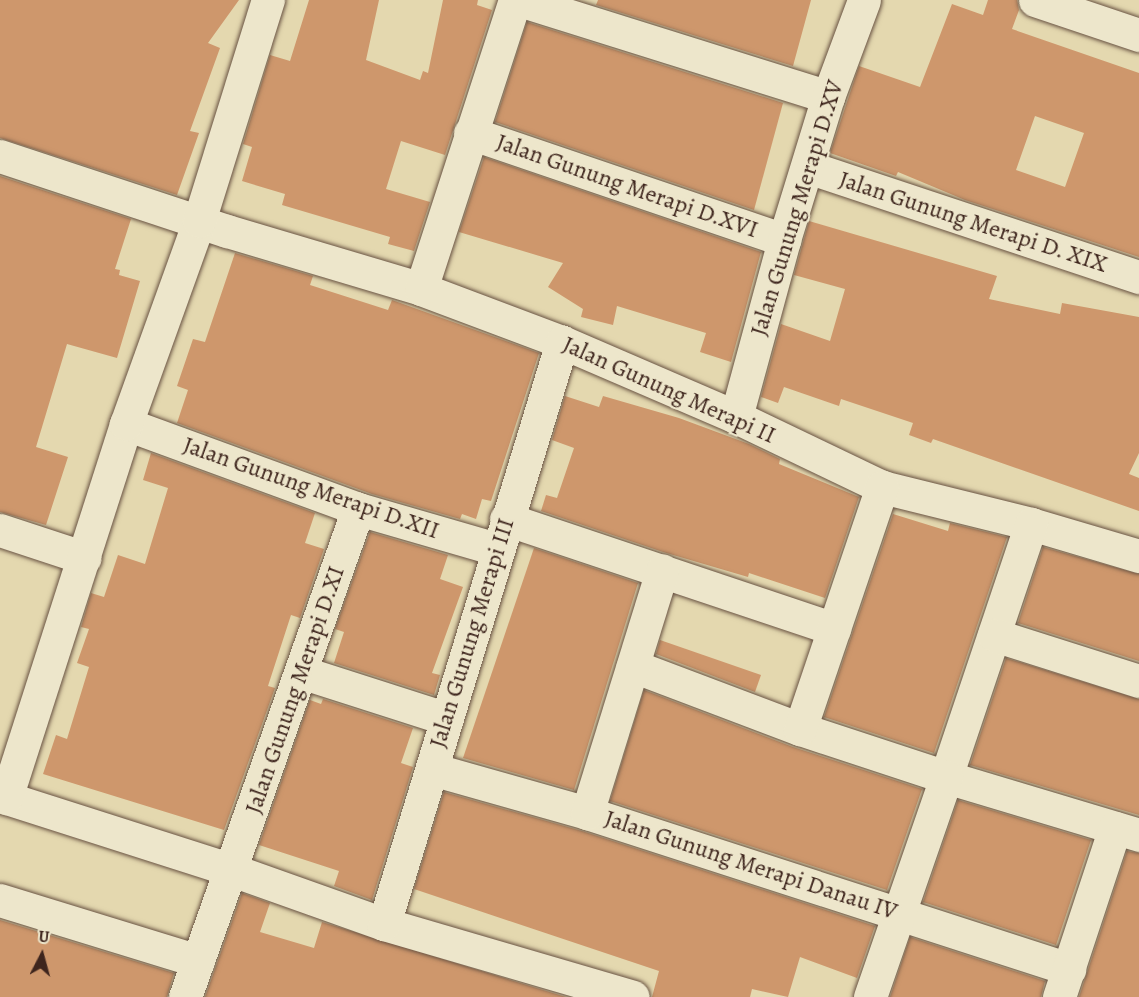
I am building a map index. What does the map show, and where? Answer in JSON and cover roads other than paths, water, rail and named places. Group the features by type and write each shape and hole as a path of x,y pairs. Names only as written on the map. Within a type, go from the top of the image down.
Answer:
{"street":[{"path":"268,0 199,221 126,424 85,558 3,797 232,870 384,924 633,997"},
{"path":"420,289 470,133 517,0 828,97"},
{"name":"Jalan Gunung Merapi D.XV","path":"736,417 784,240 828,97 864,0"},
{"path":"1035,0 1139,35"},
{"name":"Jalan Gunung Merapi D.XVI","path":"470,133 784,240"},
{"name":"Jalan Gunung Merapi II","path":"0,156 199,221 420,289 562,342 736,417 882,488 1031,524 1139,556"},
{"name":"Jalan Gunung Merapi D. XIX","path":"808,168 1139,277"},
{"name":"Jalan Gunung Merapi III","path":"384,924 501,534 562,342"},
{"name":"Jalan Gunung Merapi D.XII","path":"126,424 358,509 501,534 662,570 834,629"},
{"path":"800,729 882,488"},
{"name":"Jalan Gunung Merapi D.XI","path":"185,997 232,870 358,509"},
{"path":"870,997 902,912 1031,524"},
{"path":"0,530 85,558"},
{"path":"587,813 662,570"},
{"path":"994,635 1139,681"},
{"path":"633,666 800,729 946,777 1127,832 1064,983"},
{"path":"301,672 447,719"},
{"name":"Jalan Gunung Merapi Danau IV","path":"432,769 587,813 902,912 1064,983"},
{"path":"0,900 198,961"}]}
